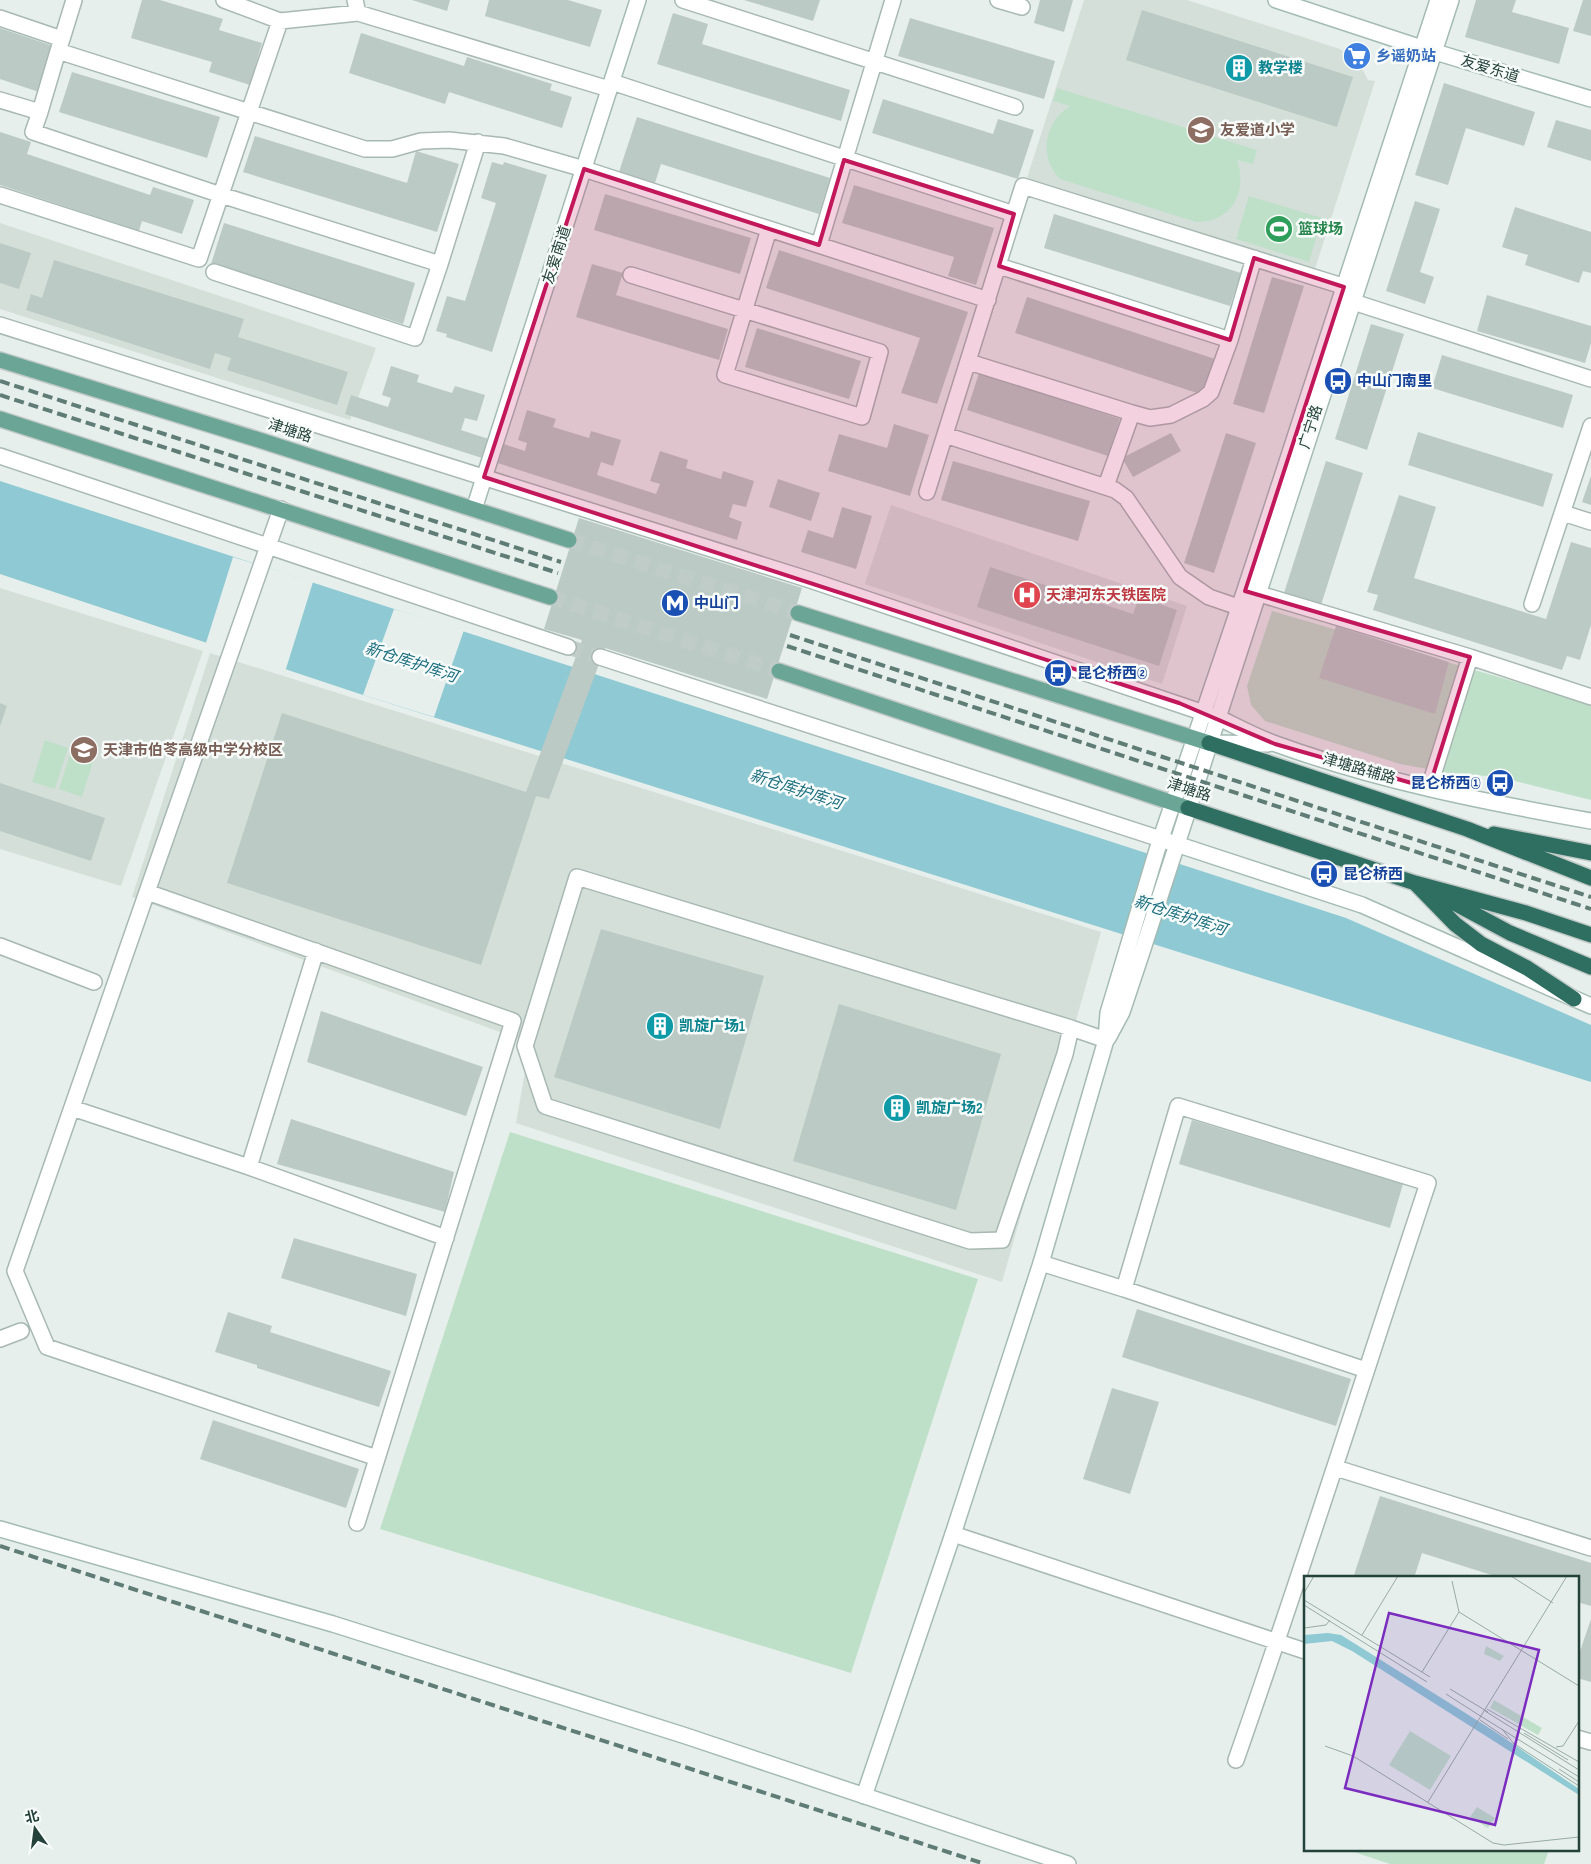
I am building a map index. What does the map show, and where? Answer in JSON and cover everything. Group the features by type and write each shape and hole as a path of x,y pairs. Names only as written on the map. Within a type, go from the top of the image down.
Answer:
{"highway":[{"path":"1202,741 1467,829 1591,878"},
{"name":"津塘路","path":"1188,808 1415,883 1526,913 1591,935"},
{"path":"1467,829 1591,852"},
{"path":"1415,883 1510,934 1591,967"},
{"path":"1415,883 1455,924 1481,944 1527,968 1574,999"}],"main road":[{"name":"津塘路","path":"0,360 568,540"},
{"path":"0,419 550,597"},
{"path":"798,613 1202,741"},
{"name":"津塘路","path":"779,671 1188,808"}],"street":[{"path":"74,0 33,132 221,195 440,264"},
{"path":"224,0 280,20 356,7 1014,214"},
{"name":"友爱南道","path":"474,509 638,0"},
{"path":"683,0 1015,107"},
{"path":"819,246 893,0"},
{"path":"998,0 1022,7"},
{"name":"友爱东道","path":"1276,0 1429,50 1591,99"},
{"name":"广宁路","path":"1429,50 1438,0"},
{"name":"广宁路","path":"1106,1040 1122,1012 1142,952 1188,808 1202,741 1210,715 1429,50 1451,0"},
{"path":"0,18 60,45 249,112 365,149 392,150 421,140 478,142 504,146 584,169 988,300"},
{"path":"0,195 199,259 280,20"},
{"path":"0,100 40,112"},
{"path":"214,272 415,338 478,142"},
{"path":"927,492 1023,186 1254,258 1348,294 1591,379"},
{"path":"631,275 745,311 880,352 862,417 725,375 745,311 769,229"},
{"path":"969,362 1150,418 1171,415 1203,399 1211,392 1230,340 1254,258"},
{"path":"999,266 1230,340"},
{"path":"0,325 810,580 1210,715 1275,744"},
{"path":"1106,486 1132,413"},
{"path":"1532,604 1591,426"},
{"path":"945,435 1106,486 1126,498 1180,577 1209,597 1246,609"},
{"path":"0,456 568,647"},
{"path":"281,509 15,1271 47,1347 377,1458"},
{"path":"1563,512 1591,522"},
{"path":"1251,592 1470,658 1591,697"},
{"path":"600,657 1174,849 1362,905 1591,1006"},
{"path":"1429,788 1470,658"},
{"path":"1202,741 1275,744"},
{"name":"广宁路","path":"1106,1040 1108,1013 1126,947 1172,803 1202,741"},
{"name":"津塘路辅路","path":"1275,744 1429,788 1495,803 1591,821"},
{"path":"864,1796 953,1534 1041,1263 1106,1040 1071,1028 577,877 525,1046 545,1106 970,1242 1002,1240 1065,1054 1071,1028"},
{"path":"147,892 513,1021 356,1523"},
{"path":"0,946 94,982"},
{"path":"249,1167 316,951"},
{"path":"1124,1289 1178,1106 1428,1183 1366,1370 1336,1468 1236,1760"},
{"path":"72,1108 249,1167 446,1238"},
{"path":"1041,1263 1366,1370"},
{"path":"0,1339 21,1331"},
{"path":"1336,1468 1591,1548"},
{"path":"0,1529 333,1624 1068,1864"},
{"path":"953,1534 1304,1651"},
{"path":"1578,1738 1591,1742"}],"highlighted area":[{"path":"844,160 1014,214 999,266 1230,340 1254,258 1344,287 1245,591 1470,657 1429,788 1275,744 1179,703 484,477 584,169 819,245"}],"shaded area":[{"name":"友爱道小学","path":"1084,0 1187,0 1340,49 1359,63 1368,80 1375,81 1315,269 1027,178"},
{"path":"0,223 376,348 350,420 0,309"},
{"name":"天津河东天铁医院","path":"891,505 1187,606 1162,684 865,584"},
{"name":"天津市伯苓高级中学分校区","path":"0,588 203,651 121,886 0,849"},
{"path":"210,653 1101,932 1002,1282 516,1123 530,1043 132,897"}],"green space":[{"path":"1057,88 1257,150 1253,164 1237,160 1240,183 1234,203 1228,211 1219,217 1209,221 1196,222 1060,179 1049,161 1047,140 1054,121 1070,106 1053,101"},
{"name":"篮球场","path":"1249,196 1322,218 1309,262 1236,239"},
{"path":"1272,611 1591,704 1591,800 1499,777 1449,773 1400,764 1265,721 1251,705 1247,686"},
{"path":"45,740 68,748 55,789 32,782"},
{"path":"72,748 95,755 82,797 59,789"},
{"path":"510,1132 978,1279 851,1673 380,1529"},
{"path":"1354,1852 1548,1852 1544,1864 1390,1864"}],"water":[{"name":"新仓库护库河","path":"0,481 1346,918 1591,1025 1591,1082 363,695 0,574"}],"pier":[{"path":"233,557 313,582 285,672 205,646"},
{"path":"394,609 464,630 434,717 363,695"}],"building":[{"path":"142,0 160,0 223,19 219,30 262,43 250,85 209,72 212,62 131,38"},
{"path":"412,0 450,0 447,11"},
{"path":"489,0 568,0 602,10 590,47 485,16"},
{"path":"744,0 820,0 813,21"},
{"path":"1040,0 1073,0 1064,32 1034,23"},
{"path":"1476,0 1516,0 1512,12 1569,28 1559,64 1465,37"},
{"path":"1583,0 1591,0 1591,36 1573,31"},
{"name":"教学楼","path":"1142,10 1353,77 1337,127 1126,60"},
{"path":"673,13 708,24 702,44 850,90 841,121 657,64"},
{"path":"910,18 1055,61 1044,99 898,56"},
{"path":"0,28 53,46 39,92 0,79"},
{"path":"361,33 464,66 467,57 552,84 550,90 572,97 562,128 449,92 445,104 349,73"},
{"path":"72,72 220,117 207,158 59,112"},
{"path":"1444,83 1535,112 1524,146 1466,128 1448,185 1415,175"},
{"path":"883,99 993,134 998,119 1034,130 1018,179 872,133"},
{"path":"637,117 830,178 819,214 661,164 654,186 618,175"},
{"path":"1556,120 1591,130 1591,161 1547,147"},
{"path":"0,132 31,142 27,154 150,195 153,187 194,200 182,234 142,221 139,231 0,185"},
{"path":"255,136 407,183 416,151 459,164 437,232 243,172"},
{"path":"492,162 503,165 504,162 547,175 492,352 446,337 447,334 436,331 447,296 465,301 496,203 481,198"},
{"path":"854,185 994,228 976,285 948,276 954,257 842,223"},
{"path":"605,194 751,238 740,274 594,230"},
{"path":"1415,201 1440,209 1420,272 1434,277 1425,304 1386,291"},
{"path":"1515,207 1591,232 1591,273 1583,271 1579,283 1525,265 1528,255 1502,247"},
{"path":"1054,214 1241,273 1230,306 1044,248"},
{"path":"224,223 415,283 403,324 211,264"},
{"path":"0,243 31,253 19,289 0,283"},
{"path":"779,250 968,312 937,404 901,393 920,338 766,288"},
{"path":"54,260 244,319 238,337 348,372 337,405 227,370 231,358 215,353 210,369 26,310 31,294 42,298"},
{"path":"592,264 623,273 616,295 728,329 719,360 576,317"},
{"path":"1272,277 1304,286 1264,413 1233,404"},
{"path":"1487,295 1591,326 1591,343 1585,363 1477,331"},
{"path":"1027,297 1215,359 1203,395 1015,333"},
{"path":"1371,324 1404,334 1367,450 1335,439"},
{"path":"757,328 861,361 849,399 745,367"},
{"path":"1442,355 1573,395 1563,428 1432,388"},
{"path":"391,366 419,375 417,382 452,393 455,386 485,395 477,421 465,418 461,430 525,451 527,443 518,440 527,410 556,419 553,427 589,438 591,431 621,440 613,466 601,462 597,475 656,494 660,484 650,481 660,451 688,460 686,468 721,479 723,471 754,481 746,507 733,504 729,517 742,522 737,540 345,414 351,395 388,407 391,398 382,395"},
{"path":"979,373 1120,419 1108,456 967,410"},
{"path":"894,424 929,435 910,496 828,471 839,434 887,448"},
{"path":"1418,432 1553,474 1543,507 1408,465"},
{"path":"1171,433 1181,451 1133,477 1122,458"},
{"path":"1226,433 1256,443 1214,573 1184,563"},
{"path":"953,461 1090,501 1078,541 941,500"},
{"path":"1326,461 1363,473 1321,605 1284,593"},
{"path":"1591,476 1591,505 1582,502"},
{"path":"778,479 820,493 811,521 769,507"},
{"path":"1399,495 1436,507 1414,578 1546,619 1571,542 1591,548 1591,625 1580,660 1567,656 1562,670 1373,610 1378,595 1367,592"},
{"path":"842,507 872,516 856,569 801,552 808,530 833,538"},
{"path":"579,518 802,588 767,699 605,648 549,799 536,796 481,965 227,883 282,713 526,792 582,640 544,629"},
{"path":"990,567 1133,614 1139,597 1177,610 1159,666 977,607"},
{"path":"1336,626 1449,662 1435,714 1319,678"},
{"path":"0,703 7,706 0,726"},
{"path":"0,783 105,818 91,861 0,831"},
{"name":"凯旋广场1","path":"601,929 764,976 720,1129 554,1077"},
{"name":"凯旋广场2","path":"839,1004 1001,1054 956,1210 793,1161"},
{"path":"321,1011 483,1067 466,1116 307,1062"},
{"path":"291,1119 454,1172 445,1212 277,1164"},
{"path":"1192,1120 1403,1184 1390,1228 1179,1164"},
{"path":"294,1238 417,1274 406,1316 281,1278"},
{"path":"1137,1309 1351,1379 1336,1426 1122,1357"},
{"path":"228,1312 272,1326 270,1332 391,1371 379,1407 257,1368 257,1365 215,1352"},
{"path":"1112,1388 1159,1402 1130,1494 1083,1479"},
{"path":"213,1420 359,1469 346,1508 200,1459"},
{"path":"1380,1496 1591,1563 1591,1606 1578,1602 1578,1576 1495,1576 1422,1553 1415,1576 1354,1576"},
{"path":"1591,1619 1591,1682 1578,1678 1578,1657"}],"tunnel":[{"path":"569,540 798,613"},
{"path":"550,597 779,671"},
{"path":"568,647 600,657"}],"railway":[{"path":"0,381 561,562"},
{"path":"0,395 558,573"},
{"path":"790,635 1591,897"},
{"path":"787,646 1591,909"},
{"path":"0,1546 985,1864"}],"place":[{"name":"乡谣奶站","path":"1357,56"},
{"name":"教学楼","path":"1239,68"},
{"name":"友爱道小学","path":"1201,130"},
{"name":"篮球场","path":"1279,229"},
{"name":"中山门南里","path":"1338,381"},
{"name":"天津河东天铁医院","path":"1027,595"},
{"name":"中山门","path":"675,603"},
{"name":"昆仑桥西②","path":"1058,673"},
{"name":"天津市伯苓高级中学分校区","path":"84,750"},
{"name":"昆仑桥西①","path":"1500,783"},
{"name":"昆仑桥西","path":"1324,874"},
{"name":"凯旋广场1","path":"660,1026"},
{"name":"凯旋广场2","path":"897,1108"}]}
